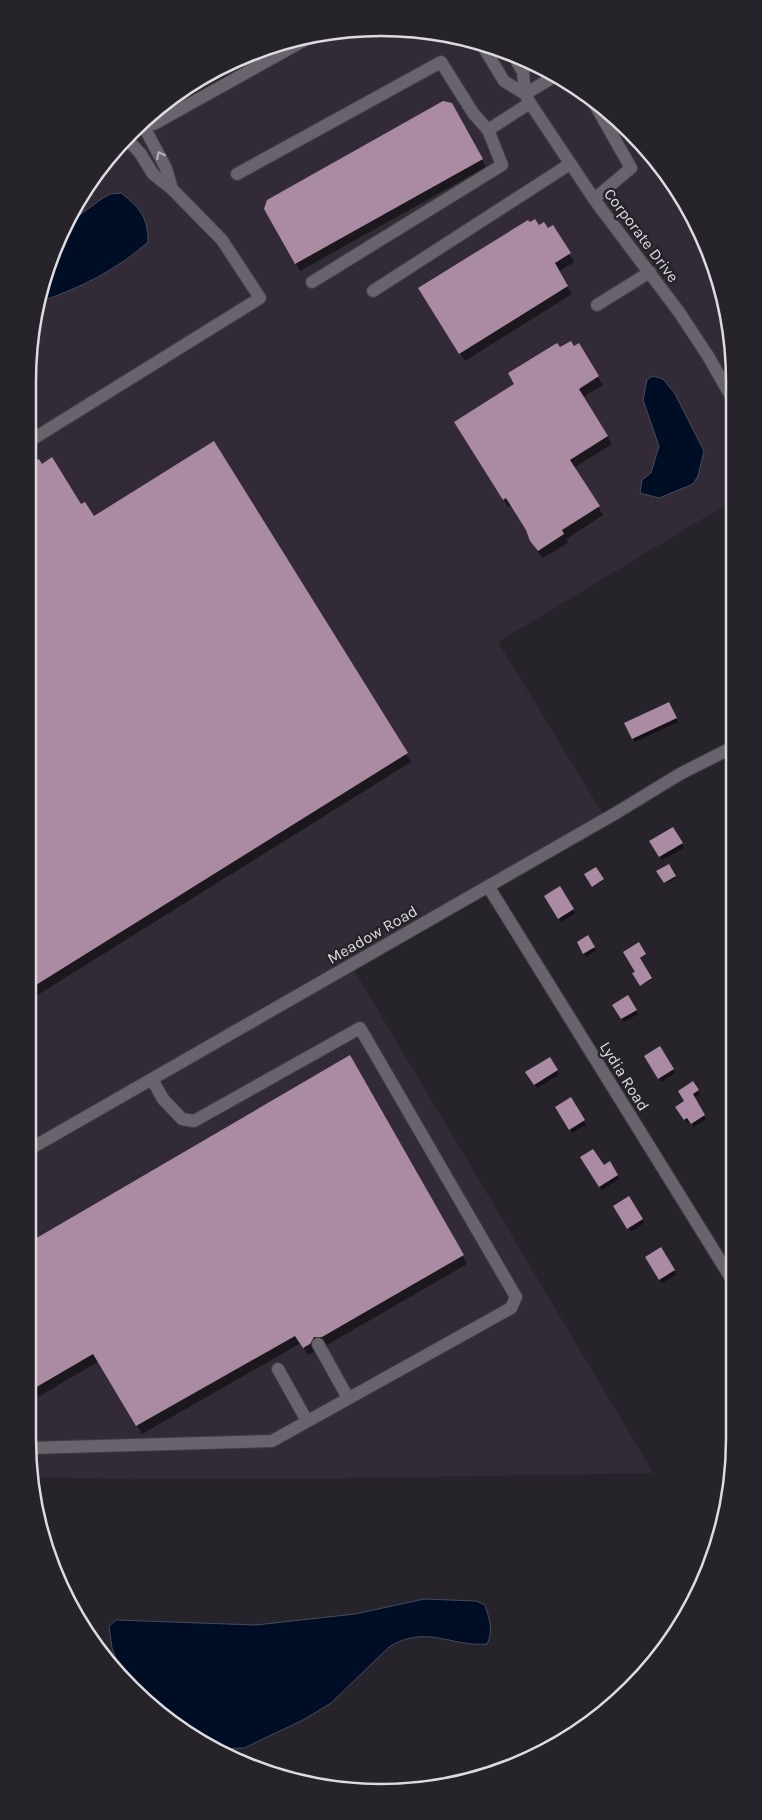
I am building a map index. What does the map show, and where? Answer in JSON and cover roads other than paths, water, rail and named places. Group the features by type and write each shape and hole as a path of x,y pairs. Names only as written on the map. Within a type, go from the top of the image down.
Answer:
{"street":[{"path":"152,124 288,49"},
{"name":"Corporate Drive","path":"487,54 504,81 527,98 594,199 679,312 726,388"},
{"path":"237,174 441,62 473,113 488,130 502,165 312,282"},
{"name":"Corporate Drive","path":"519,65 523,72 527,98"},
{"path":"488,130 550,80"},
{"path":"594,199 631,168 602,117"},
{"path":"146,129 166,168 172,189"},
{"path":"36,437 260,298 222,240 172,189 153,174 140,153 131,144"},
{"path":"373,291 570,164"},
{"path":"597,305 650,272"},
{"name":"Meadow Road","path":"36,1145 680,774 726,751"},
{"name":"Lydia Road","path":"488,886 726,1270"},
{"path":"36,1448 272,1441 511,1308 516,1297 360,1028 194,1121 182,1119 164,1099 152,1079"},
{"path":"318,1344 348,1398"},
{"path":"278,1369 307,1421"}],"water":[{"path":"121,193 142,214 148,233 148,242 124,261 98,277 70,291 46,299 62,249 79,216 110,194"},
{"path":"653,376 663,379 675,394 704,451 698,476 693,484 659,498 640,493 642,480 651,473 659,446 643,400 647,380"},
{"path":"424,1599 476,1601 485,1605 490,1634 487,1644 462,1643 427,1637 402,1640 389,1647 331,1703 303,1720 244,1748 230,1748 189,1726 137,1683 117,1660 112,1648 109,1626 116,1620 256,1625 355,1614"}]}
